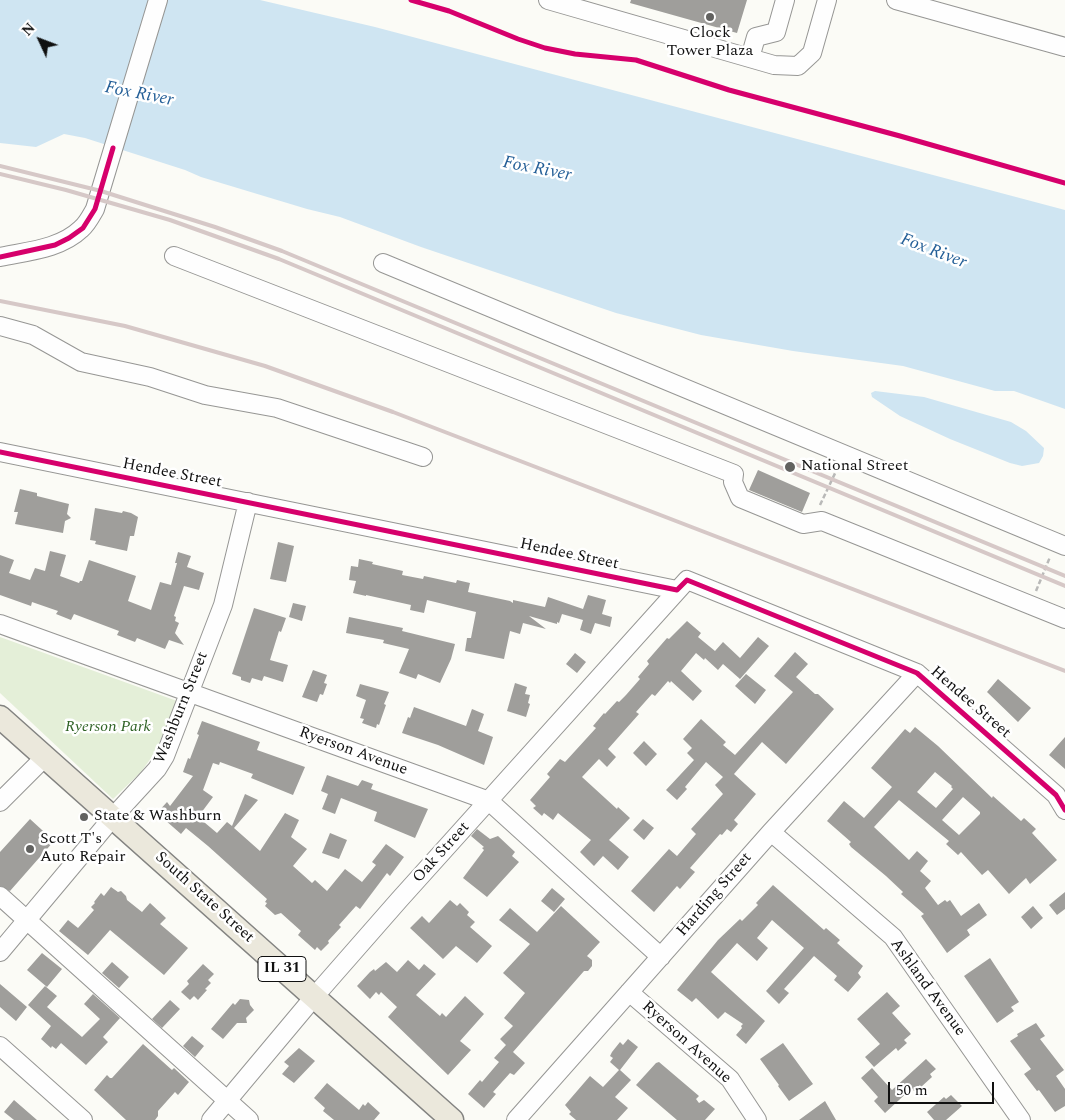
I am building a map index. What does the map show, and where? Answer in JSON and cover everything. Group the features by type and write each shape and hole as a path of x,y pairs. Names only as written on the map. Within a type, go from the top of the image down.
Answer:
{"main road":[{"name":"South State Street","path":"3,726 45,757 114,817 452,1120"}],"street":[{"path":"0,257 55,245 69,238 83,228 95,209 158,0"},
{"path":"548,0 774,65 798,66 812,53 827,0"},
{"path":"750,58 756,37 776,32 785,0"},
{"path":"896,0 1065,47"},
{"path":"174,256 734,474 733,482 740,498 803,524 822,521 1065,619"},
{"path":"383,263 1060,544"},
{"path":"0,326 33,335 81,362 150,377 206,395 277,408 423,457"},
{"name":"Hendee Street","path":"0,452 677,590 687,580 917,673 1056,796 1065,810"},
{"name":"Washburn Street","path":"0,952 157,769 190,693 222,605 248,502"},
{"name":"Oak Street","path":"211,1120 314,997 677,590"},
{"name":"Ryerson Avenue","path":"0,624 488,801 661,957"},
{"name":"Harding Street","path":"516,1120 771,832 917,673"},
{"path":"0,802 45,757"},
{"name":"Ashland Avenue","path":"771,832 893,937 1021,1120"},
{"path":"0,896 249,1120"},
{"name":"Ryerson Avenue","path":"629,992 730,1079 757,1120"},
{"path":"0,1046 83,1120"}],"path":[{"path":"812,523 844,454"},
{"path":"1031,604 1047,560 1060,544"}],"green space":[{"name":"Ryerson Park","path":"0,637 177,701 156,751 141,772 113,799 0,693"}],"water":[{"name":"Fox River","path":"0,0 260,0 375,27 1065,210 1065,409 1014,391 995,391 903,366 793,351 701,335 616,313 421,247 340,217 201,177 185,170 85,138 64,134 36,147 0,143"},
{"path":"875,391 924,397 1011,422 1026,431 1044,448 1043,456 1039,463 1022,466 1010,463 950,439 900,416 872,397 871,393"}],"building":[{"name":"Clock Tower Plaza","path":"631,0 747,0 737,33 630,3"},
{"name":"National Street","path":"758,470 810,493 802,512 749,490"},
{"path":"20,489 37,493 37,496 69,504 67,514 71,518 65,521 63,533 15,524 18,512 14,512"},
{"path":"95,508 122,513 123,511 138,517 134,536 130,536 127,551 95,544 96,541 90,540"},
{"path":"278,542 294,546 286,582 270,579"},
{"path":"50,551 66,555 60,576 79,583 82,581 89,560 136,576 128,601 151,610 160,582 171,585 178,552 191,556 187,567 204,573 199,590 184,586 174,616 176,617 175,621 179,623 175,633 184,645 169,640 165,649 137,638 135,642 117,635 119,631 74,614 71,620 56,614 58,611 32,602 31,606 0,595 0,555 14,560 9,573 30,580 35,568 45,571"},
{"path":"359,559 403,571 402,575 423,579 424,576 456,583 457,580 470,583 468,592 513,603 513,600 545,607 548,597 583,609 588,595 606,600 602,614 612,617 610,627 595,623 591,634 580,630 583,620 562,614 557,624 529,616 546,629 523,623 520,634 510,631 504,659 465,651 467,638 471,638 476,612 427,600 424,613 410,610 411,605 353,593 356,581 349,580 351,566 358,567"},
{"path":"293,603 306,606 302,621 289,617"},
{"path":"254,608 286,618 281,632 279,631 270,660 288,665 283,682 264,676 262,681 252,678 250,683 232,674"},
{"path":"349,617 403,628 402,631 455,644 451,659 440,683 418,674 416,679 399,673 409,649 383,643 384,640 346,633"},
{"path":"687,621 701,633 698,637 715,651 723,642 740,658 758,637 769,646 740,679 723,664 718,670 705,658 704,660 696,653 681,671 702,691 693,701 671,681 670,683 668,681 655,696 652,694 636,712 639,714 608,749 616,757 607,767 599,759 582,777 617,809 618,807 630,818 609,840 629,857 618,870 603,856 594,866 580,852 591,840 558,813 553,820 544,813 542,816 533,808 536,806 530,800 550,777 547,774 560,759 565,762 596,728 593,726 604,713 617,701 619,702 640,679 638,677 649,664 647,661 667,638 669,639"},
{"path":"795,652 808,664 796,677 834,709 786,764 762,742 734,774 756,794 734,820 738,824 731,832 727,829 722,835 720,834 690,868 695,872 680,889 677,886 654,912 631,891 669,849 677,856 696,834 691,829 723,794 715,785 723,777 706,762 685,787 687,789 677,800 666,790 694,760 687,753 692,748 683,739 701,719 726,742 723,745 735,755 793,692 774,676"},
{"path":"575,653 586,662 577,673 566,664"},
{"path":"313,670 327,675 324,683 327,684 323,695 320,694 317,702 302,697"},
{"path":"746,674 766,690 755,704 735,686"},
{"path":"998,679 1031,708 1018,722 987,692"},
{"path":"515,683 527,687 525,694 530,695 528,703 530,704 526,717 507,711"},
{"path":"360,684 389,692 379,725 377,724 376,728 362,723 364,719 360,718 366,700 356,696"},
{"path":"414,707 466,726 472,709 484,714 478,731 493,737 484,765 438,745 402,733"},
{"path":"202,721 260,742 257,750 305,767 293,795 251,778 253,774 220,762 219,765 213,763 203,790 213,797 198,817 217,833 227,822 232,826 245,794 258,800 234,828 260,851 285,813 299,820 291,837 307,849 293,866 312,883 315,880 327,891 345,869 362,882 376,865 372,862 386,844 404,857 390,876 387,873 360,909 356,906 339,925 341,927 321,951 317,947 315,950 298,935 301,931 281,913 275,915 265,906 267,899 208,846 186,828 181,834 157,813 167,802 170,806 193,776 183,772 199,735 197,734"},
{"path":"915,727 938,746 992,798 993,796 1021,821 1024,818 1036,829 1032,833 1057,860 1030,884 1026,878 1009,894 988,870 982,875 961,852 958,855 946,844 949,841 899,800 874,827 909,860 917,851 928,861 920,871 931,881 925,888 938,905 945,900 947,902 950,900 961,916 979,903 987,915 967,930 970,935 947,953 921,916 924,914 901,894 903,892 886,876 851,847 849,844 851,842 827,821 844,801 864,818 892,787 871,768 905,729 910,733","holes":["935,772 953,789 936,808 917,792","963,797 980,814 959,835 942,820"]},
{"path":"1065,737 1065,769 1049,755"},
{"path":"644,741 657,754 646,766 633,753"},
{"path":"327,775 358,786 362,780 373,784 371,789 428,809 415,838 374,821 377,812 341,798 335,814 322,809 328,794 321,791"},
{"path":"30,819 54,841 10,891 0,886 0,852"},
{"path":"643,819 654,828 644,840 633,830"},
{"path":"477,829 490,839 498,836 515,852 512,856 519,862 487,897 463,878 484,850 482,848 484,847 471,836"},
{"path":"330,833 347,840 339,859 322,853"},
{"path":"773,885 824,930 826,928 840,940 837,943 863,966 858,973 861,977 848,992 834,980 837,976 814,956 784,989 789,993 779,1004 766,991 804,948 772,920 757,938 768,948 757,961 737,943 711,972 765,1021 746,1044 736,1035 743,1024 725,1012 718,1019 696,998 692,1002 677,990 718,940 740,919 742,921 758,905 756,903"},
{"path":"111,887 118,892 121,891 127,900 142,912 150,903 166,918 160,924 188,948 164,975 110,930 88,955 59,931 68,920 78,928 94,910 91,907 101,893 104,896"},
{"path":"552,888 565,899 554,912 541,901"},
{"path":"1065,892 1065,909 1057,915 1049,905"},
{"path":"450,900 457,906 460,903 469,912 467,915 475,922 470,927 492,946 477,963 456,946 443,959 410,928 422,916 429,923"},
{"path":"561,906 600,942 587,956 592,960 592,966 588,971 584,971 513,1052 525,1063 514,1075 510,1073 493,1092 496,1094 484,1108 468,1094 480,1080 482,1082 499,1062 494,1058 506,1045 500,1039 513,1026 504,1018 525,993 503,973 530,944 499,920 510,908 537,932"},
{"path":"1033,906 1043,918 1031,929 1021,917"},
{"path":"42,953 62,969 47,987 27,970"},
{"path":"990,958 1019,1002 1011,1007 1014,1011 997,1023 964,976"},
{"path":"408,960 419,970 424,964 436,974 416,995 440,1016 442,1013 446,1017 465,996 484,1014 460,1041 471,1050 448,1075 388,1017 397,1007 381,992 379,995 376,992 370,999 357,986 370,972 374,969 375,971 386,962 397,972"},
{"path":"112,962 129,977 119,988 102,973"},
{"path":"203,964 214,974 208,980 211,983 198,1000 194,996 190,1000 181,992 189,984 187,981"},
{"path":"0,984 27,1007 16,1021 0,1007"},
{"path":"45,986 57,996 47,1007 82,1037 100,1019 84,1004 93,994 120,1018 103,1037 108,1042 86,1065 61,1043 56,1049 52,1046 51,1048 41,1039 51,1026 28,1005"},
{"path":"887,992 900,1006 892,1013 911,1034 904,1040 907,1043 898,1051 896,1048 874,1067 865,1057 880,1044 857,1019"},
{"path":"240,999 249,1000 254,1010 246,1018 247,1023 237,1023 223,1039 211,1029 233,1003 235,1005"},
{"path":"170,1000 180,1009 162,1028 152,1019"},
{"path":"1036,1023 1045,1036 1040,1039 1064,1070 1056,1076 1065,1089 1065,1106 1055,1112 1039,1090 1037,1091 1024,1074 1031,1069 1010,1041 1018,1036 1017,1034"},
{"path":"192,1036 204,1046 195,1057 183,1046"},
{"path":"628,1039 638,1047 620,1070 631,1080 615,1097 628,1108 617,1120 576,1120 569,1114 571,1112 565,1105 590,1076 603,1087 619,1070 610,1062 613,1058 610,1056 612,1052 620,1042 623,1045"},
{"path":"783,1043 813,1084 789,1101 760,1059"},
{"path":"143,1044 172,1070 174,1068 189,1082 178,1095 175,1092 158,1111 158,1116 155,1120 126,1120 94,1090 107,1075 112,1078"},
{"path":"299,1048 315,1061 294,1083 282,1074 289,1066 284,1062"},
{"path":"926,1059 936,1069 930,1074 932,1077 914,1091 912,1088 885,1113 874,1101 878,1097 861,1078 872,1068 892,1090"},
{"path":"659,1062 699,1096 696,1099 699,1103 704,1100 715,1109 705,1120 677,1120 636,1085"},
{"path":"327,1083 359,1110 363,1104 365,1106 368,1102 380,1113 374,1120 334,1120 323,1111 325,1108 314,1098"},
{"path":"951,1095 962,1106 946,1120 934,1120 927,1112 944,1097 946,1099"},
{"path":"14,1100 37,1120 14,1120 4,1112"},
{"path":"825,1101 836,1120 799,1120"}],"railway":[{"path":"0,166 101,191 215,227 282,251 1065,576"},
{"path":"0,174 66,190 170,220 279,259 1065,586"},
{"path":"0,301 125,326 265,366 393,412 1065,671"}],"cycle path":[{"path":"411,0 449,11 545,48 575,54 636,60 729,90 1065,183"},
{"path":"0,257 55,245 83,228 95,209 113,148"},
{"path":"0,452 677,590 687,580 917,673 1056,795 1065,810"}],"place":[{"name":"Clock Tower Plaza","path":"710,17"},
{"name":"National Street","path":"790,467"},
{"name":"State & Washburn","path":"84,817"},
{"name":"Scott T's Auto Repair","path":"30,849"}]}
